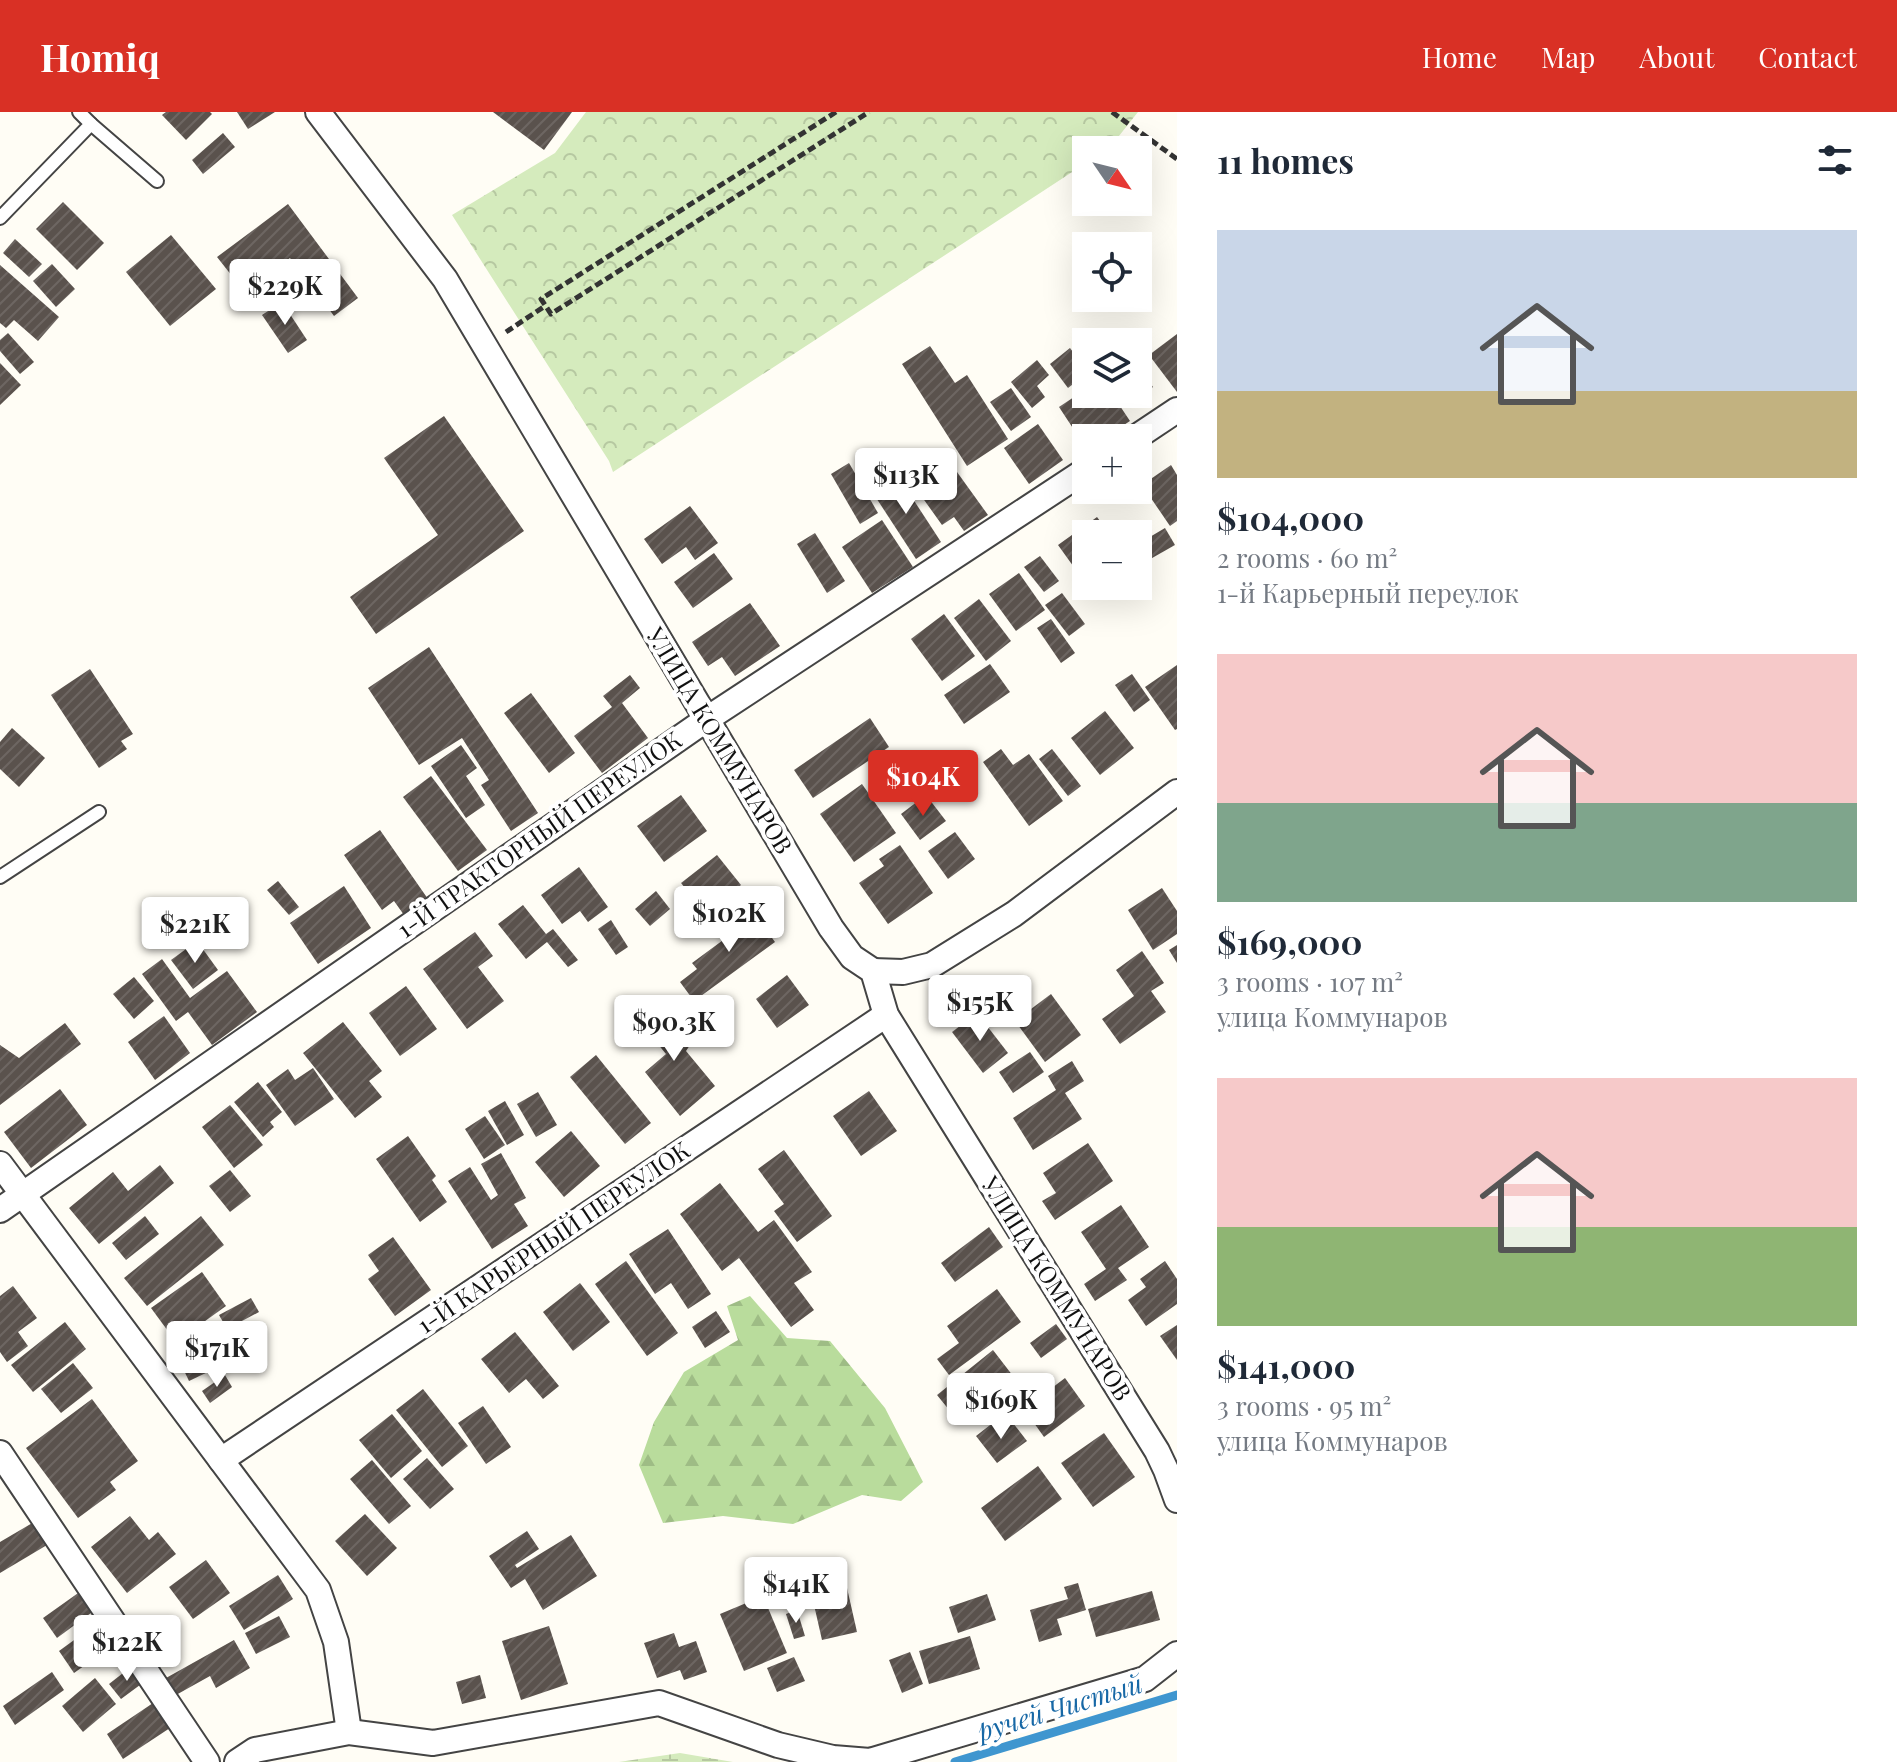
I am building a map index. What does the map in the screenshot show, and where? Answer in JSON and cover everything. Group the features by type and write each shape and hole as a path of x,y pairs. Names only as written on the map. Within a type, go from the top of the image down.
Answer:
{"street":[{"name":"УЛИЦА КОММУНАРОВ","path":"318,112 445,279 831,928 852,957 873,971 886,1015 1172,1472 1177,1500"},
{"path":"1152,427 1177,410"},
{"name":"1-Й ТРАКТОРНЫЙ ПЕРЕУЛОК","path":"0,1210 707,719 1072,479"},
{"path":"873,971 903,972 932,965 1014,914 1177,792"},
{"name":"1-Й КАРЬЕРНЫЙ ПЕРЕУЛОК","path":"221,1460 886,1015"},
{"path":"0,1164 318,1590 336,1642 349,1732"},
{"path":"0,1453 207,1762"},
{"path":"237,1762 255,1750 349,1732 433,1743 659,1703 778,1745 833,1758 870,1761 1145,1679 1177,1654"}],"lane":[{"path":"79,112 157,181"},
{"path":"0,218 91,124"},
{"path":"0,877 99,812"}],"path":[{"path":"836,112 541,299 545,306 551,314 869,112"},
{"path":"1112,112 1177,159"},
{"path":"523,321 545,306"}],"green space":[{"path":"586,112 1138,112 1119,136 1072,136 1072,172 613,472 609,461 452,215 555,153"},
{"path":"750,1296 787,1338 830,1341 885,1408 923,1482 901,1501 862,1495 793,1524 723,1516 663,1523 639,1465 654,1422 684,1372 738,1340 727,1306"},
{"path":"680,1753 733,1762 619,1762"}],"building":[{"path":"166,112 212,114 186,140 162,115"},
{"path":"237,112 275,112 248,129"},
{"path":"493,112 572,112 544,150"},
{"path":"223,133 235,147 203,174 192,160"},
{"path":"63,202 104,243 77,270 36,229"},
{"path":"288,204 358,298 334,316 320,297 325,292 303,262 296,267 290,258 268,274 256,259 232,276 217,257"},
{"path":"171,235 216,289 170,326 126,272"},
{"path":"15,239 42,264 29,277 3,253"},
{"path":"52,264 75,289 56,307 33,281"},
{"path":"0,265 59,317 38,341 14,320 6,328 0,323"},
{"path":"282,302 307,340 288,353 262,315"},
{"path":"8,333 34,362 20,374 0,351 0,340"},
{"path":"1177,334 1177,392 1152,359 1152,353"},
{"path":"930,346 955,383 967,375 1008,439 967,466 902,364"},
{"path":"1070,348 1072,385 1068,388 1050,364"},
{"path":"1037,360 1049,375 1037,386 1045,397 1032,408 1011,382"},
{"path":"0,363 21,385 0,405"},
{"path":"1011,388 1031,417 1011,431 990,402"},
{"path":"1072,398 1072,408 1121,408 1130,421 1125,424 1072,424 1072,427 1059,407"},
{"path":"444,416 524,531 376,634 350,597 438,535 384,458"},
{"path":"1038,424 1063,460 1029,484 1004,448"},
{"path":"849,463 878,513 860,524 831,474"},
{"path":"1171,465 1177,475 1177,521 1170,526 1152,500 1152,478"},
{"path":"957,472 988,515 964,531 954,517 942,525 922,497"},
{"path":"896,473 941,542 916,559 871,490"},
{"path":"690,506 718,543 695,560 686,547 662,564 644,539"},
{"path":"882,520 913,567 872,593 842,547"},
{"path":"1165,528 1175,545 1152,558 1152,536"},
{"path":"815,533 845,581 827,593 797,544"},
{"path":"1072,535 1072,564 1058,545"},
{"path":"714,553 733,579 693,608 674,582"},
{"path":"1040,556 1059,581 1044,592 1024,567"},
{"path":"1019,573 1045,610 1016,631 989,594"},
{"path":"1062,593 1085,624 1069,636 1045,605"},
{"path":"979,599 1011,641 986,661 954,618"},
{"path":"750,603 780,646 735,676 722,657 708,666 692,642"},
{"path":"944,614 975,656 942,681 911,639"},
{"path":"1051,619 1075,653 1061,663 1037,628"},
{"path":"429,647 538,813 511,831 481,785 489,780 462,738 419,765 368,688"},
{"path":"990,664 1010,692 964,724 944,695"},
{"path":"1177,665 1177,729 1175,730 1145,687"},
{"path":"90,669 133,734 121,741 127,749 99,768 51,695"},
{"path":"1132,674 1150,700 1134,712 1115,685"},
{"path":"630,675 640,688 622,703 648,738 602,773 574,736 612,707 603,696"},
{"path":"531,693 575,753 549,773 504,713"},
{"path":"1105,711 1134,748 1100,775 1071,738"},
{"path":"870,718 889,747 813,798 794,770"},
{"path":"12,728 45,758 19,787 0,769 0,742"},
{"path":"461,745 477,768 466,776 485,805 466,818 431,766"},
{"path":"1001,749 1013,765 1029,754 1063,801 1029,826 983,762"},
{"path":"1052,749 1081,786 1068,796 1039,759"},
{"path":"431,776 487,850 458,871 403,797"},
{"path":"862,784 896,833 854,862 820,814"},
{"path":"681,795 707,831 664,862 637,826"},
{"path":"926,795 946,821 920,840 901,814"},
{"path":"380,830 428,899 404,915 394,901 382,910 344,855"},
{"path":"955,832 975,859 948,879 928,851"},
{"path":"900,845 933,893 888,924 859,883 884,866 879,859"},
{"path":"717,855 741,885 705,913 681,883"},
{"path":"579,867 608,907 588,922 580,911 562,924 541,895"},
{"path":"278,881 299,907 289,915 267,890"},
{"path":"344,886 371,928 318,964 290,923"},
{"path":"1162,888 1177,911 1177,934 1153,950 1128,910"},
{"path":"656,891 670,909 650,926 635,909"},
{"path":"523,905 546,934 553,929 578,960 568,967 547,942 526,959 498,924"},
{"path":"749,906 775,942 694,1001 680,982 697,969 692,963 734,932 726,923"},
{"path":"611,920 628,947 616,955 598,929"},
{"path":"475,932 493,956 478,967 504,1001 467,1029 423,969"},
{"path":"197,941 218,970 193,989 171,960"},
{"path":"1177,945 1177,963 1169,950"},
{"path":"1142,951 1164,983 1151,991 1166,1012 1120,1044 1102,1019 1134,996 1116,970"},
{"path":"162,959 190,998 227,971 257,1012 212,1045 188,1012 176,1021 142,974"},
{"path":"787,975 809,1005 777,1028 756,999"},
{"path":"134,977 154,1001 134,1019 113,994"},
{"path":"406,986 437,1029 400,1056 369,1013"},
{"path":"1051,994 1081,1035 1045,1062 1015,1021"},
{"path":"653,1001 690,1045 686,1051 715,1086 680,1116 645,1072 666,1054 635,1016"},
{"path":"977,1013 1008,1053 983,1073 952,1032"},
{"path":"164,1016 190,1053 155,1080 128,1042"},
{"path":"343,1022 382,1071 369,1081 382,1097 355,1118 303,1053"},
{"path":"65,1023 81,1044 0,1105 0,1045 19,1058"},
{"path":"1030,1052 1044,1072 1013,1093 999,1072"},
{"path":"596,1055 651,1123 625,1144 570,1077"},
{"path":"1072,1061 1084,1081 1065,1093 1082,1119 1033,1150 1013,1118 1056,1090 1048,1076"},
{"path":"313,1068 334,1099 295,1126 266,1085 288,1069 295,1080"},
{"path":"258,1082 282,1112 270,1122 274,1127 263,1137 234,1102"},
{"path":"60,1089 87,1125 31,1168 4,1132"},
{"path":"869,1091 897,1131 861,1156 833,1116"},
{"path":"538,1092 557,1125 536,1137 517,1104"},
{"path":"505,1101 524,1135 507,1145 488,1111"},
{"path":"230,1105 263,1145 234,1168 202,1127"},
{"path":"485,1116 505,1145 484,1159 465,1129"},
{"path":"571,1131 600,1166 564,1197 535,1162"},
{"path":"408,1136 436,1176 432,1180 447,1202 420,1222 376,1159"},
{"path":"1088,1143 1113,1181 1055,1220 1042,1201 1056,1193 1043,1173"},
{"path":"784,1150 832,1216 797,1242 774,1211 784,1204 758,1169"},
{"path":"501,1153 526,1198 514,1204 528,1226 492,1249 448,1181 470,1167 491,1200 498,1195 481,1164"},
{"path":"160,1165 174,1183 99,1244 69,1208 113,1172 128,1191"},
{"path":"230,1170 251,1196 230,1212 209,1186"},
{"path":"720,1183 758,1232 774,1220 812,1272 794,1283 814,1310 791,1327 739,1258 722,1271 680,1214"},
{"path":"1121,1205 1149,1247 1118,1268 1127,1280 1095,1301 1084,1284 1106,1269 1081,1232"},
{"path":"145,1216 159,1234 126,1260 112,1243"},
{"path":"201,1216 224,1245 147,1306 124,1278"},
{"path":"989,1227 1003,1247 955,1282 941,1263"},
{"path":"668,1229 711,1294 688,1309 671,1283 655,1294 629,1254"},
{"path":"393,1237 431,1290 395,1316 368,1279 379,1271 368,1255"},
{"path":"626,1261 678,1333 647,1356 595,1284"},
{"path":"1165,1261 1177,1279 1177,1304 1146,1326 1128,1300 1146,1287 1140,1279"},
{"path":"202,1272 226,1306 176,1342 151,1308"},
{"path":"580,1283 610,1322 573,1351 543,1312"},
{"path":"13,1286 37,1318 18,1332 28,1346 7,1362 0,1352 0,1296"},
{"path":"997,1289 1021,1322 949,1375 937,1359 959,1343 947,1326"},
{"path":"251,1298 259,1312 227,1329 219,1315"},
{"path":"716,1311 730,1332 705,1348 692,1327"},
{"path":"65,1322 86,1349 33,1392 11,1365"},
{"path":"1056,1324 1067,1339 1041,1358 1030,1343"},
{"path":"1177,1325 1177,1360 1160,1336"},
{"path":"515,1332 559,1386 543,1399 526,1379 509,1393 481,1359"},
{"path":"219,1336 231,1361 189,1381 177,1356"},
{"path":"993,1350 1020,1385 987,1411 977,1398 954,1416 937,1395"},
{"path":"73,1363 93,1388 61,1413 41,1389"},
{"path":"225,1375 232,1387 210,1403 202,1391"},
{"path":"1065,1378 1085,1406 1044,1437 1024,1409"},
{"path":"423,1389 468,1446 442,1467 396,1410"},
{"path":"92,1399 138,1461 110,1482 116,1490 78,1518 26,1448"},
{"path":"483,1406 511,1447 486,1464 458,1423"},
{"path":"392,1414 422,1451 391,1478 359,1440"},
{"path":"994,1422 1002,1432 1013,1423 1027,1441 997,1463 976,1436"},
{"path":"1104,1433 1135,1477 1093,1507 1061,1463"},
{"path":"427,1458 454,1489 430,1509 403,1479"},
{"path":"372,1460 411,1506 389,1524 350,1479"},
{"path":"1038,1466 1062,1499 1005,1541 981,1508"},
{"path":"365,1514 397,1548 367,1576 335,1541"},
{"path":"130,1516 149,1540 158,1532 176,1554 127,1593 91,1547"},
{"path":"34,1522 47,1545 0,1573 0,1542"},
{"path":"527,1531 539,1549 515,1565 517,1568 571,1535 597,1576 543,1610 525,1579 511,1588 489,1556"},
{"path":"206,1560 230,1593 193,1619 169,1587"},
{"path":"278,1575 293,1599 244,1630 229,1606"},
{"path":"1078,1583 1086,1610 1057,1619 1062,1635 1039,1642 1030,1610 1068,1599 1064,1587"},
{"path":"847,1588 857,1632 822,1640 812,1596"},
{"path":"81,1591 95,1610 57,1638 43,1618"},
{"path":"1152,1591 1160,1620 1096,1637 1088,1609"},
{"path":"987,1594 996,1620 958,1633 949,1607"},
{"path":"763,1596 787,1653 744,1671 720,1614"},
{"path":"797,1610 805,1636 794,1639 786,1614"},
{"path":"279,1616 290,1637 256,1654 245,1633"},
{"path":"103,1619 119,1641 74,1673 59,1651"},
{"path":"549,1626 568,1684 521,1700 502,1641"},
{"path":"674,1633 679,1647 696,1641 707,1672 684,1680 680,1670 657,1678 644,1643"},
{"path":"970,1636 980,1669 929,1684 919,1651"},
{"path":"234,1640 250,1668 216,1688 210,1676 176,1695 166,1678"},
{"path":"910,1652 923,1684 902,1693 889,1660"},
{"path":"794,1657 805,1681 777,1692 767,1668"},
{"path":"132,1666 144,1682 121,1699 109,1684"},
{"path":"52,1672 64,1690 15,1725 3,1706"},
{"path":"480,1675 486,1698 462,1704 456,1682"},
{"path":"95,1678 116,1704 83,1732 62,1706"},
{"path":"159,1699 176,1724 123,1759 107,1734"}],"waterway":[{"name":"ручей Чистый","path":"955,1762 1177,1695"}]}
